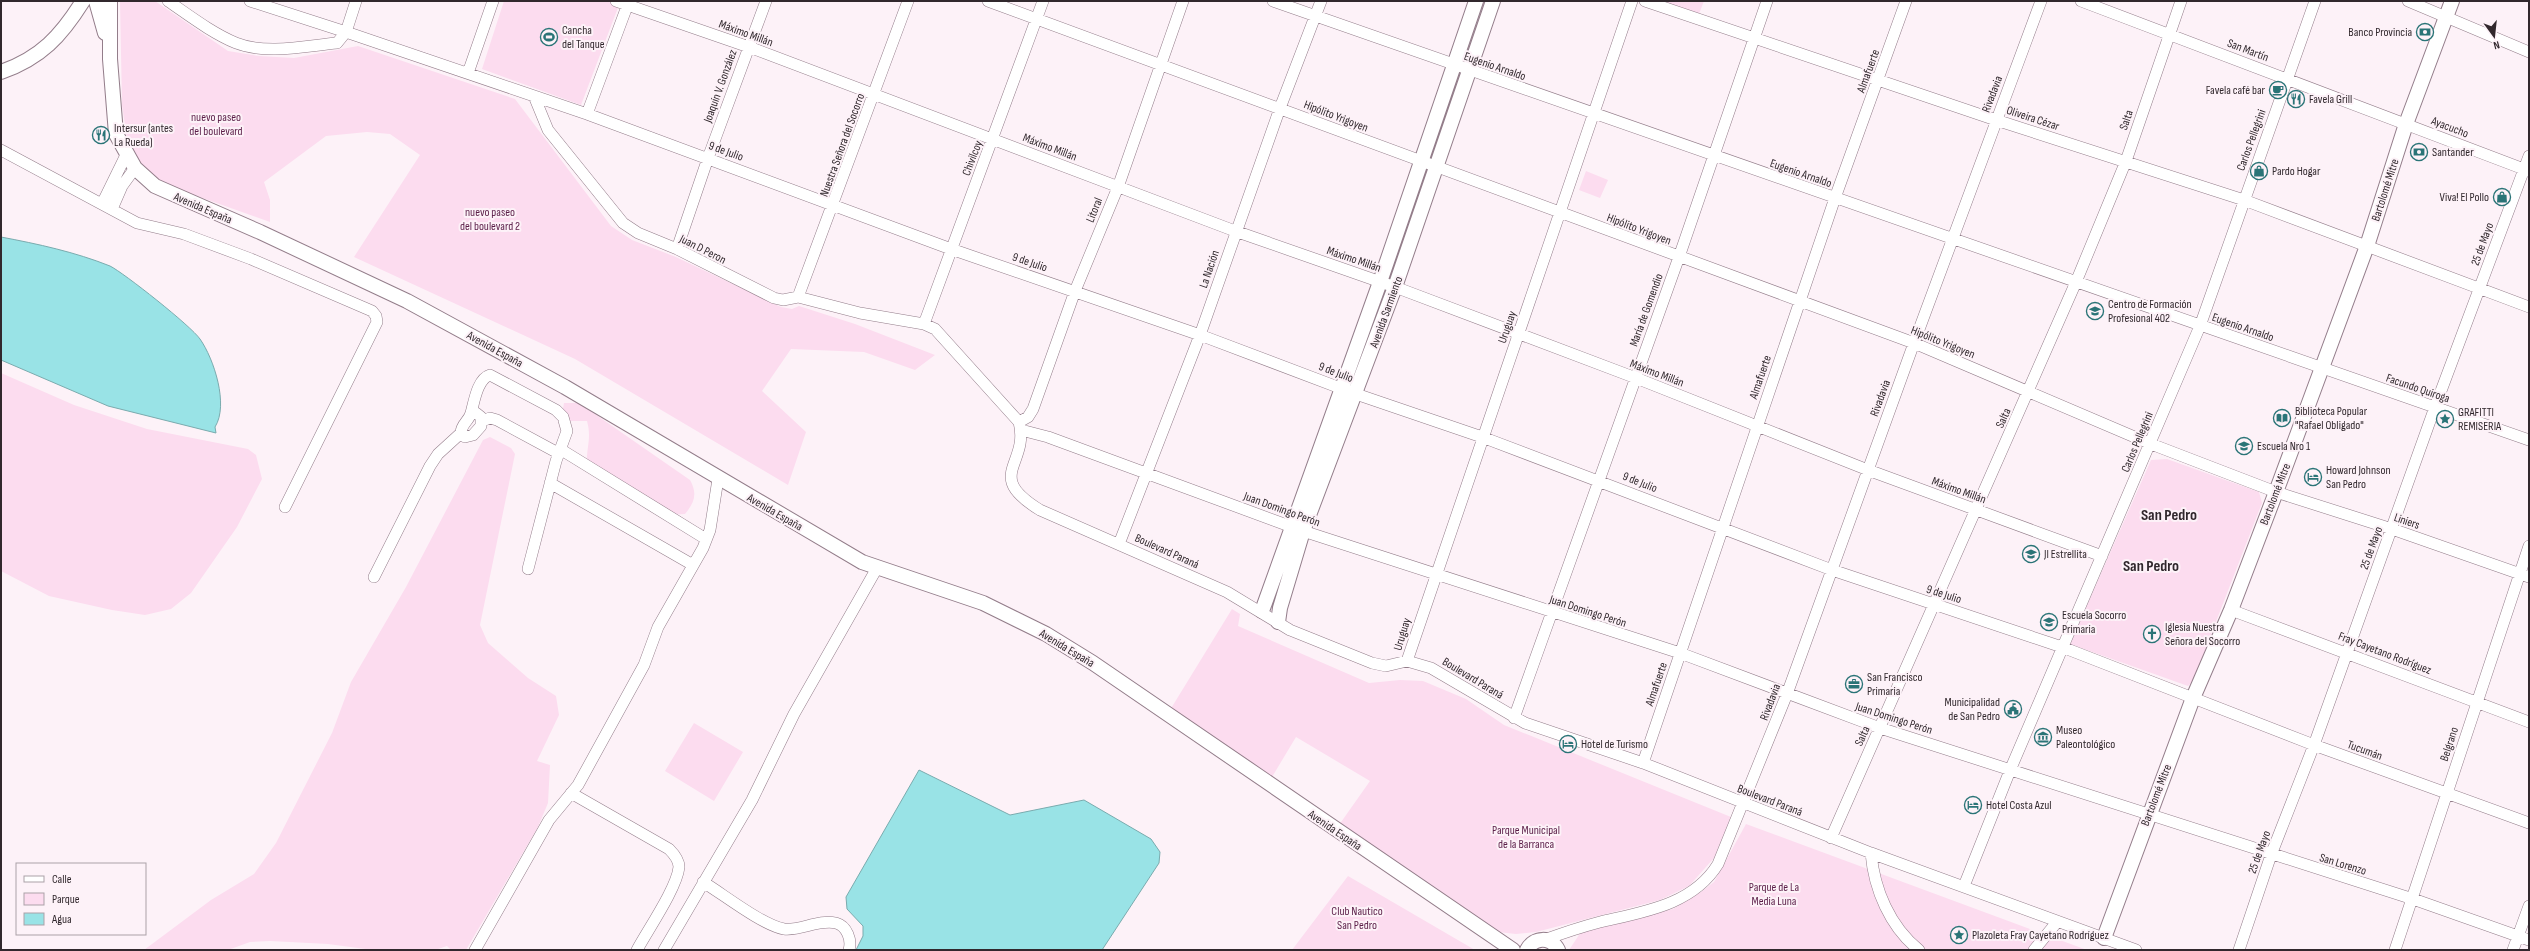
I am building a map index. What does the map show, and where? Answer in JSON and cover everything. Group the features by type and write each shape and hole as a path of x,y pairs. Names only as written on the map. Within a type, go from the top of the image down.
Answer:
{"main road":[{"name":"Avenida España","path":"110,1 110,59 113,116 116,134 126,155 146,180 167,193 260,232 407,302 565,388 862,562 983,603 1046,634 1093,662 1283,795 1513,950"},
{"name":"Avenida Sarmiento","path":"1278,622 1297,529 1341,388 1380,282 1476,1"},
{"name":"Avenida Sarmiento","path":"1262,611 1356,394 1395,287 1468,69 1493,1"},
{"name":"Bartolomé Mitre","path":"2104,938 2149,813 2193,698 2231,610 2276,492 2367,246 2406,124 2452,1"},
{"path":"1,72 32,59 50,45 82,3 92,6 97,5"},
{"name":"Avenida España","path":"97,5 110,59"},
{"name":"Avenida España","path":"1496,938 1529,947 1544,940"},
{"path":"1544,940 1553,943 1558,950"}],"street":[{"path":"168,1 194,20 237,43 263,48 286,48 337,42 346,32 356,1"},
{"name":"9 de Julio","path":"250,1 587,114 951,249 1200,335 1356,394 1482,436 1832,570 2062,647 2193,698"},
{"path":"468,73 493,1"},
{"name":"Máximo Millán","path":"616,1 628,3 749,47 1236,231 1395,287 1636,378 1868,470 2102,556"},
{"name":"Joaquín V. González","path":"677,249 708,158 766,1"},
{"name":"Nuestra Señora del Socorro","path":"798,297 908,1"},
{"name":"Hipólito Yrigoyen","path":"988,1 1280,108 1800,303 1914,343 2151,444 2276,492"},
{"name":"Chivilcoy","path":"924,324 1043,1"},
{"name":"Litoral","path":"1020,426 1034,409 1075,291 1118,187 1183,1"},
{"name":"Eugenio Arnaldo","path":"1273,1 2321,369"},
{"name":"La Nación","path":"1119,544 1148,473 1200,335 1280,108 1321,1"},
{"name":"Uruguay","path":"1407,661 1482,436 1595,114 1632,1"},
{"name":"Oliveira Cézar","path":"1645,1 1996,120 2244,200 2529,307"},
{"name":"María de Gomendio","path":"1514,718 1679,257 1767,1"},
{"name":"Almafuerte","path":"1643,763 1835,198 1879,80 1906,1"},
{"name":"Rivadavia","path":"1577,928 1659,908 1696,890 1706,881 1718,864 1744,804 1787,694 1952,239 2041,1"},
{"name":"San Martín","path":"2080,1 2406,124"},
{"name":"Salta","path":"1831,838 2076,282 2126,162 2181,1"},
{"name":"Carlos Pellegrini","path":"1964,886 2011,768 2151,444 2200,326 2314,1"},
{"path":"2408,1 2445,18 2529,52"},
{"path":"587,114 628,3"},
{"name":"Juan D Peron","path":"534,96 548,130 614,215 638,233 677,249 774,298 783,300 798,297 860,313 924,324"},
{"name":"Ayacucho","path":"2406,124 2526,170"},
{"path":"1,150 137,223 184,234 251,259 372,311 376,316 377,322 285,507"},
{"path":"107,207 111,182 126,155"},
{"name":"25 de Mayo","path":"2239,950 2271,855 2314,745 2435,407 2479,289 2526,170 2529,156"},
{"path":"107,207 135,168"},
{"path":"924,324 942,336 1020,426"},
{"name":"Facundo Quiroga","path":"2321,369 2529,440"},
{"path":"374,577 430,466 438,454 461,433 464,424 471,413 472,403 484,379 490,375 495,376 556,410 563,417 567,431 559,451 528,569"},
{"path":"471,413 476,413 482,421"},
{"path":"461,433 465,437 473,435 482,421 490,418 497,420 559,451 706,539"},
{"name":"Juan Domingo Perón","path":"1020,426 1297,529 1552,613 1680,653 1880,728 2011,768 2149,813"},
{"name":"Boulevard Paraná","path":"1020,426 1011,479 1012,487 1018,495 1040,510 1227,592 1262,611 1290,630 1372,663 1386,666 1407,661 1419,663 1443,673 1514,718 1643,763 1831,838 2136,950"},
{"path":"475,950 531,849 549,820 578,785 644,665 658,627 706,539 718,479"},
{"path":"550,484 693,565"},
{"name":"Liniers","path":"2276,492 2392,529 2525,576"},
{"name":"Belgrano","path":"2395,950 2477,702 2525,576 2529,546"},
{"path":"664,950 752,800 794,714 877,568"},
{"name":"Fray Cayetano Rodríguez","path":"2231,610 2529,722"},
{"name":"Tucumán","path":"2193,698 2314,745 2529,823"},
{"path":"571,793 669,848 677,859 679,867 673,886 636,950"},
{"name":"San Lorenzo","path":"2149,813 2271,855 2413,899 2524,938"},
{"path":"1871,853 1873,874 1878,891 1892,920 1910,943 1919,950"},
{"path":"703,882 771,925 786,929 821,922 837,923 847,932 851,944 849,950"},
{"path":"2513,950 2524,938 2529,906"},
{"path":"2034,950 2057,922"},
{"path":"1544,940 1577,928"},
{"path":"1558,950 1563,942 1577,928"}],"green space":[{"name":"nuevo paseo del boulevard 2","path":"120,1 155,1 228,51 259,56 294,58 358,46 515,99 611,226 632,240 676,257 781,307 792,309 799,306 855,324 935,355 915,370 864,352 791,349 762,391 806,432 788,485 575,359 354,257 420,155 390,134 367,132 326,136 264,182 270,200 270,222 163,184 129,152 122,105"},
{"name":"Cancha del Tanque","path":"504,1 606,1 619,5 581,105 482,69"},
{"path":"1661,1 1704,1 1699,14"},
{"path":"1586,171 1608,180 1600,198 1579,190"},
{"path":"1,373 74,405 147,429 248,449 256,455 262,479 237,527 191,593 171,609 145,615 112,610 49,596 1,571"},
{"path":"564,403 579,403 690,480 694,490 694,498 691,506 685,514 666,515 587,465 589,433 587,421 570,421 562,414"},
{"path":"490,437 511,448 515,454 480,625 488,643 528,678 556,696 559,715 537,761 550,765 548,803 538,827 466,950 451,950 447,946 435,950 373,950 328,944 270,941 250,942 228,950 144,950 211,900 254,874 276,843 332,733 351,682 406,587 483,440"},
{"path":"2167,459 2259,492 2262,503 2193,681 2188,686 2070,644 2151,460"},
{"name":"Parque Municipal de la Barranca","path":"1232,609 1240,614 1238,626 1369,683 1400,680 1423,681 1466,699 1504,725 1731,817 1714,858 1689,886 1660,900 1536,932 1516,934 1498,932 1339,825 1370,781 1296,737 1272,777 1170,710"},
{"path":"694,723 743,752 714,801 665,771"},
{"name":"Parque de La Media Luna","path":"1746,824 2087,950 1569,950 1581,932 1673,909 1701,892 1714,882"},
{"name":"Club Nautico San Pedro","path":"1348,876 1475,950 1292,950"}],"water":[{"path":"1,237 56,249 110,266 142,289 194,332 200,339 210,358 218,382 221,407 219,418 215,427 216,433 108,406 1,360"},
{"path":"919,770 1010,815 1084,800 1151,839 1160,852 1159,863 1102,950 856,950 863,936 863,926 847,909 846,897"}],"place":[{"name":"Banco Provincia","path":"2425,32"},
{"name":"Cancha del Tanque","path":"549,37"},
{"name":"Favela café bar","path":"2278,90"},
{"name":"Favela Grill","path":"2296,99"},
{"name":"Intersur (antes La Rueda)","path":"101,135"},
{"name":"Santander","path":"2419,152"},
{"name":"Pardo Hogar","path":"2259,171"},
{"name":"Viva! El Pollo","path":"2502,197"},
{"name":"Centro de Formación Profesional 402","path":"2095,311"},
{"name":"Biblioteca Popular \"Rafael Obligado\"","path":"2282,418"},
{"name":"GRAFITTI REMISERIA","path":"2445,419"},
{"name":"Escuela Nro 1","path":"2244,446"},
{"name":"Howard Johnson San Pedro","path":"2313,477"},
{"name":"JI Estrellita","path":"2031,554"},
{"name":"Escuela Socorro Primaria","path":"2049,622"},
{"name":"Iglesia Nuestra Señora del Socorro","path":"2152,634"},
{"name":"San Francisco Primaria","path":"1854,684"},
{"name":"Municipalidad de San Pedro","path":"2013,709"},
{"name":"Museo Paleontológico","path":"2043,737"},
{"name":"Hotel de Turismo","path":"1568,744"},
{"name":"Hotel Costa Azul","path":"1973,805"},
{"name":"Plazoleta Fray Cayetano Rodríguez","path":"1959,935"}],"district":[{"name":"San Pedro","path":"2169,514"},
{"name":"San Pedro","path":"2151,565"}],"park label":[{"name":"nuevo paseo del boulevard","path":"216,124"}]}
